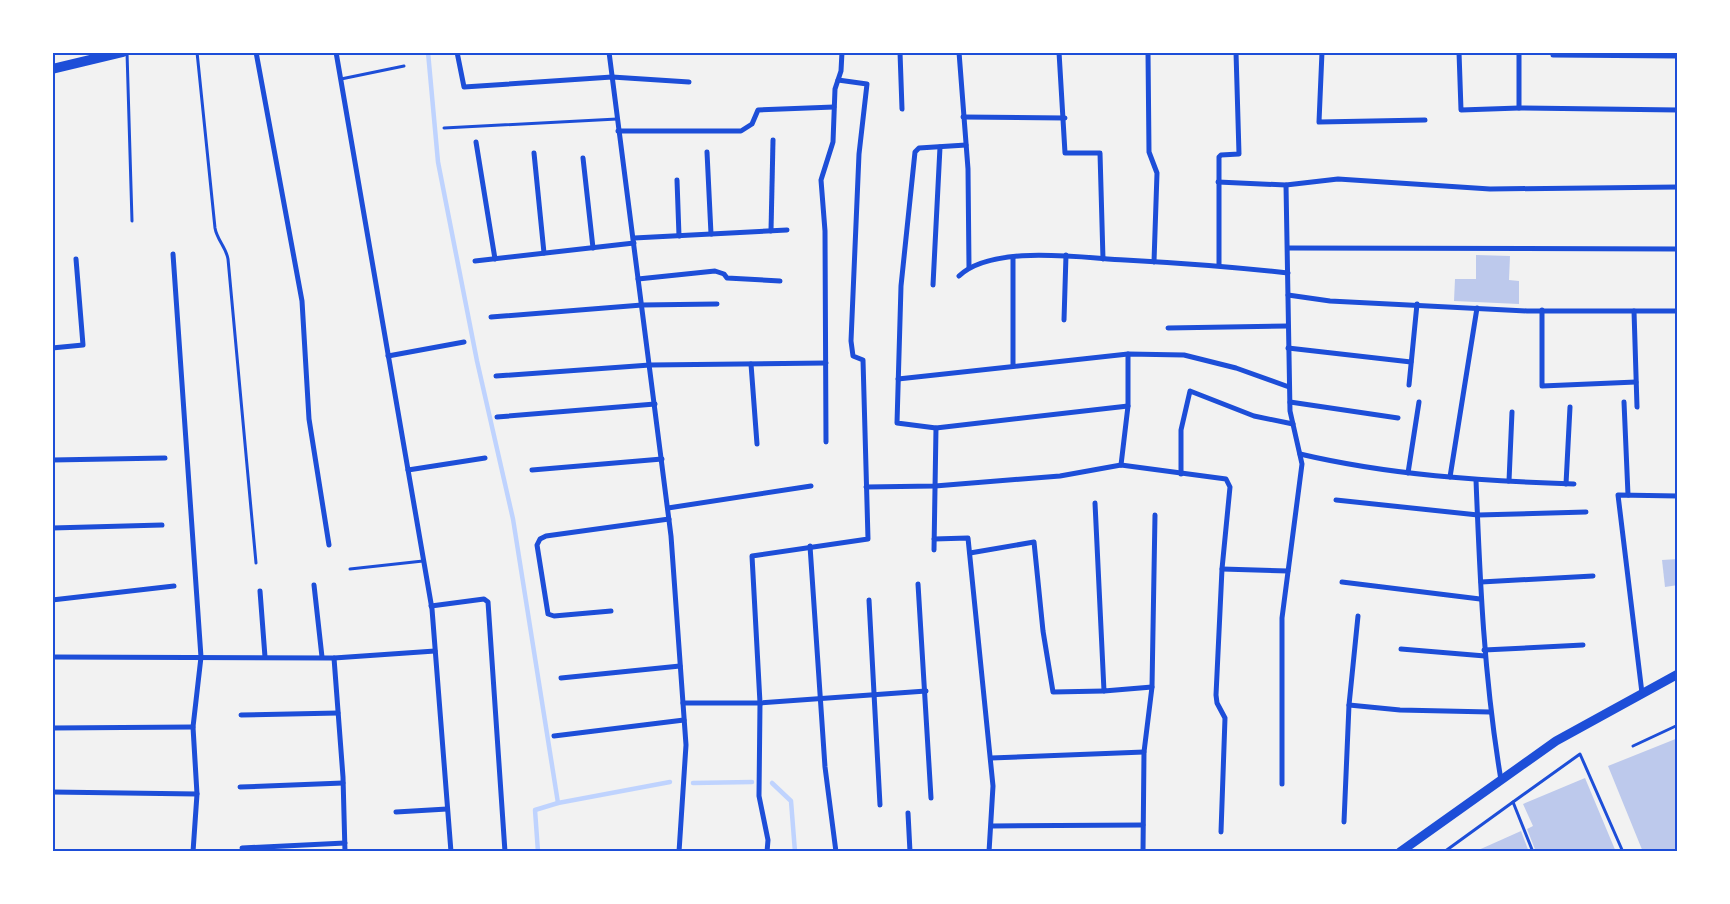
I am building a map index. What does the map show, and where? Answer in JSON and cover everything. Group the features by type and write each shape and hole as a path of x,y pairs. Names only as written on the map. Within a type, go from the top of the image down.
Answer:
{"main road":[{"path":"52,69 123,52"}],"street":[{"path":"256,52 302,300 309,419 329,545"},
{"path":"336,52 431,606 451,852"},
{"path":"457,52 464,86 612,77 689,82"},
{"path":"609,52 669,519 686,745 679,852"},
{"path":"826,442 825,231 821,180 833,142 834,106 842,52"},
{"path":"900,52 902,109"},
{"path":"959,52 966,145 969,266"},
{"path":"1059,52 1066,153 1100,153 1104,259"},
{"path":"1148,52 1149,152 1157,173 1154,262"},
{"path":"1219,265 1219,157 1221,155 1239,154 1236,52"},
{"path":"1322,52 1318,122 1425,120"},
{"path":"1459,52 1460,110 1519,108 1678,110"},
{"path":"1519,52 1519,108"},
{"path":"1553,55 1678,56"},
{"path":"768,852 768,840 759,796 760,703 752,556 868,539 863,360 853,356 851,341 859,154 867,84 838,80"},
{"path":"618,131 740,131 752,124 758,110 834,106"},
{"path":"963,117 1064,118"},
{"path":"771,231 773,140"},
{"path":"476,142 495,259"},
{"path":"966,145 919,148 915,152 913,159 901,286 898,424 936,428 1128,406"},
{"path":"933,285 940,147"},
{"path":"707,152 711,234"},
{"path":"534,153 544,254"},
{"path":"583,158 593,248"},
{"path":"1218,182 1286,185 1338,179 1490,189 1678,187"},
{"path":"677,180 679,236"},
{"path":"1282,784 1282,618 1302,464 1293,424 1289,386 1286,185"},
{"path":"475,261 679,236 787,230"},
{"path":"1288,248 1678,249"},
{"path":"173,254 201,658 193,727 197,794 193,852"},
{"path":"1064,320 1066,255"},
{"path":"959,276 969,266 1013,257 1066,255 1104,259 1219,265 1288,273"},
{"path":"1013,257 1013,366"},
{"path":"52,348 83,345 76,259"},
{"path":"638,279 715,271 724,274 727,278 780,281"},
{"path":"1288,295 1330,301 1477,308 1678,311"},
{"path":"491,317 642,305 717,304"},
{"path":"1409,385 1417,304"},
{"path":"1450,477 1477,308"},
{"path":"1542,310 1542,386 1636,382"},
{"path":"1634,311 1637,407"},
{"path":"1168,328 1288,326"},
{"path":"388,356 464,342"},
{"path":"1288,348 1411,362"},
{"path":"898,379 1128,354 1184,355 1236,368 1289,386"},
{"path":"1121,465 1128,406 1128,354"},
{"path":"496,376 650,365 826,363"},
{"path":"751,364 757,444"},
{"path":"1181,474 1181,430 1190,392 1254,416 1293,424"},
{"path":"1290,402 1398,418"},
{"path":"1408,473 1419,402"},
{"path":"1624,402 1628,495"},
{"path":"497,417 655,404"},
{"path":"1566,484 1570,407"},
{"path":"1509,480 1512,412"},
{"path":"934,550 936,428"},
{"path":"1300,454 1345,465 1408,473 1476,480 1574,484"},
{"path":"52,460 165,458"},
{"path":"408,470 485,458"},
{"path":"532,470 662,459"},
{"path":"866,487 934,486 1060,476 1121,465 1226,479 1229,482 1222,569 1216,695 1216,703 1225,718 1220,832"},
{"path":"1476,480 1481,582 1480,598 1484,650 1490,712 1501,780"},
{"path":"668,508 811,486"},
{"path":"1642,693 1618,495 1678,496"},
{"path":"1336,500 1478,516 1586,512"},
{"path":"1095,503 1104,691"},
{"path":"1143,852 1144,752 1152,687 1155,515"},
{"path":"611,611 554,616 548,614 538,545 540,539 546,536 669,519"},
{"path":"52,528 162,525"},
{"path":"934,539 968,538 993,786 989,852"},
{"path":"970,553 1034,542 1043,631 1053,692 1104,691 1152,687"},
{"path":"810,546 825,767 836,852"},
{"path":"1222,569 1288,571"},
{"path":"1481,582 1593,576"},
{"path":"1342,582 1480,598"},
{"path":"918,584 931,798"},
{"path":"314,585 322,657"},
{"path":"52,600 174,586"},
{"path":"260,591 266,657"},
{"path":"431,606 484,599 488,602 505,852"},
{"path":"869,600 880,805"},
{"path":"1344,822 1349,705 1358,616"},
{"path":"1484,650 1583,645"},
{"path":"1402,649 1485,656"},
{"path":"52,657 334,658 435,650"},
{"path":"334,658 343,783 345,852"},
{"path":"561,678 680,666"},
{"path":"1400,852 1556,741 1678,674"},
{"path":"683,704 760,703 926,691"},
{"path":"1349,705 1400,710 1490,712"},
{"path":"241,715 338,713"},
{"path":"554,736 684,720"},
{"path":"52,728 193,727"},
{"path":"991,758 1144,752"},
{"path":"240,788 343,783"},
{"path":"52,792 197,794"},
{"path":"396,812 447,809"},
{"path":"908,813 910,852"},
{"path":"992,826 1143,825"},
{"path":"242,848 345,843"},
{"path":"116,852 140,852"}],"lane":[{"path":"128,52 132,221"},
{"path":"197,52 215,228 218,239 226,249 228,259 256,563"},
{"path":"341,79 404,66"},
{"path":"444,128 617,119"},
{"path":"350,569 423,562"},
{"path":"1633,746 1678,725"},
{"path":"1444,852 1580,754 1622,852"},
{"path":"1513,802 1534,852"}],"building":[{"path":"1476,255 1510,256 1509,280 1519,281 1519,304 1454,301 1455,279 1476,279"},
{"path":"1678,559 1678,585 1665,587 1662,560"},
{"path":"1678,738 1678,852 1643,852 1608,766"},
{"path":"1585,778 1616,852 1536,852 1527,829 1533,826 1523,804"},
{"path":"1521,831 1529,852 1474,852"}],"waterway":[{"path":"428,52 438,162 477,361 513,519 558,803"},
{"path":"538,852 535,810 558,803 670,782"},
{"path":"693,783 752,782"},
{"path":"772,783 791,801 795,852"}]}
